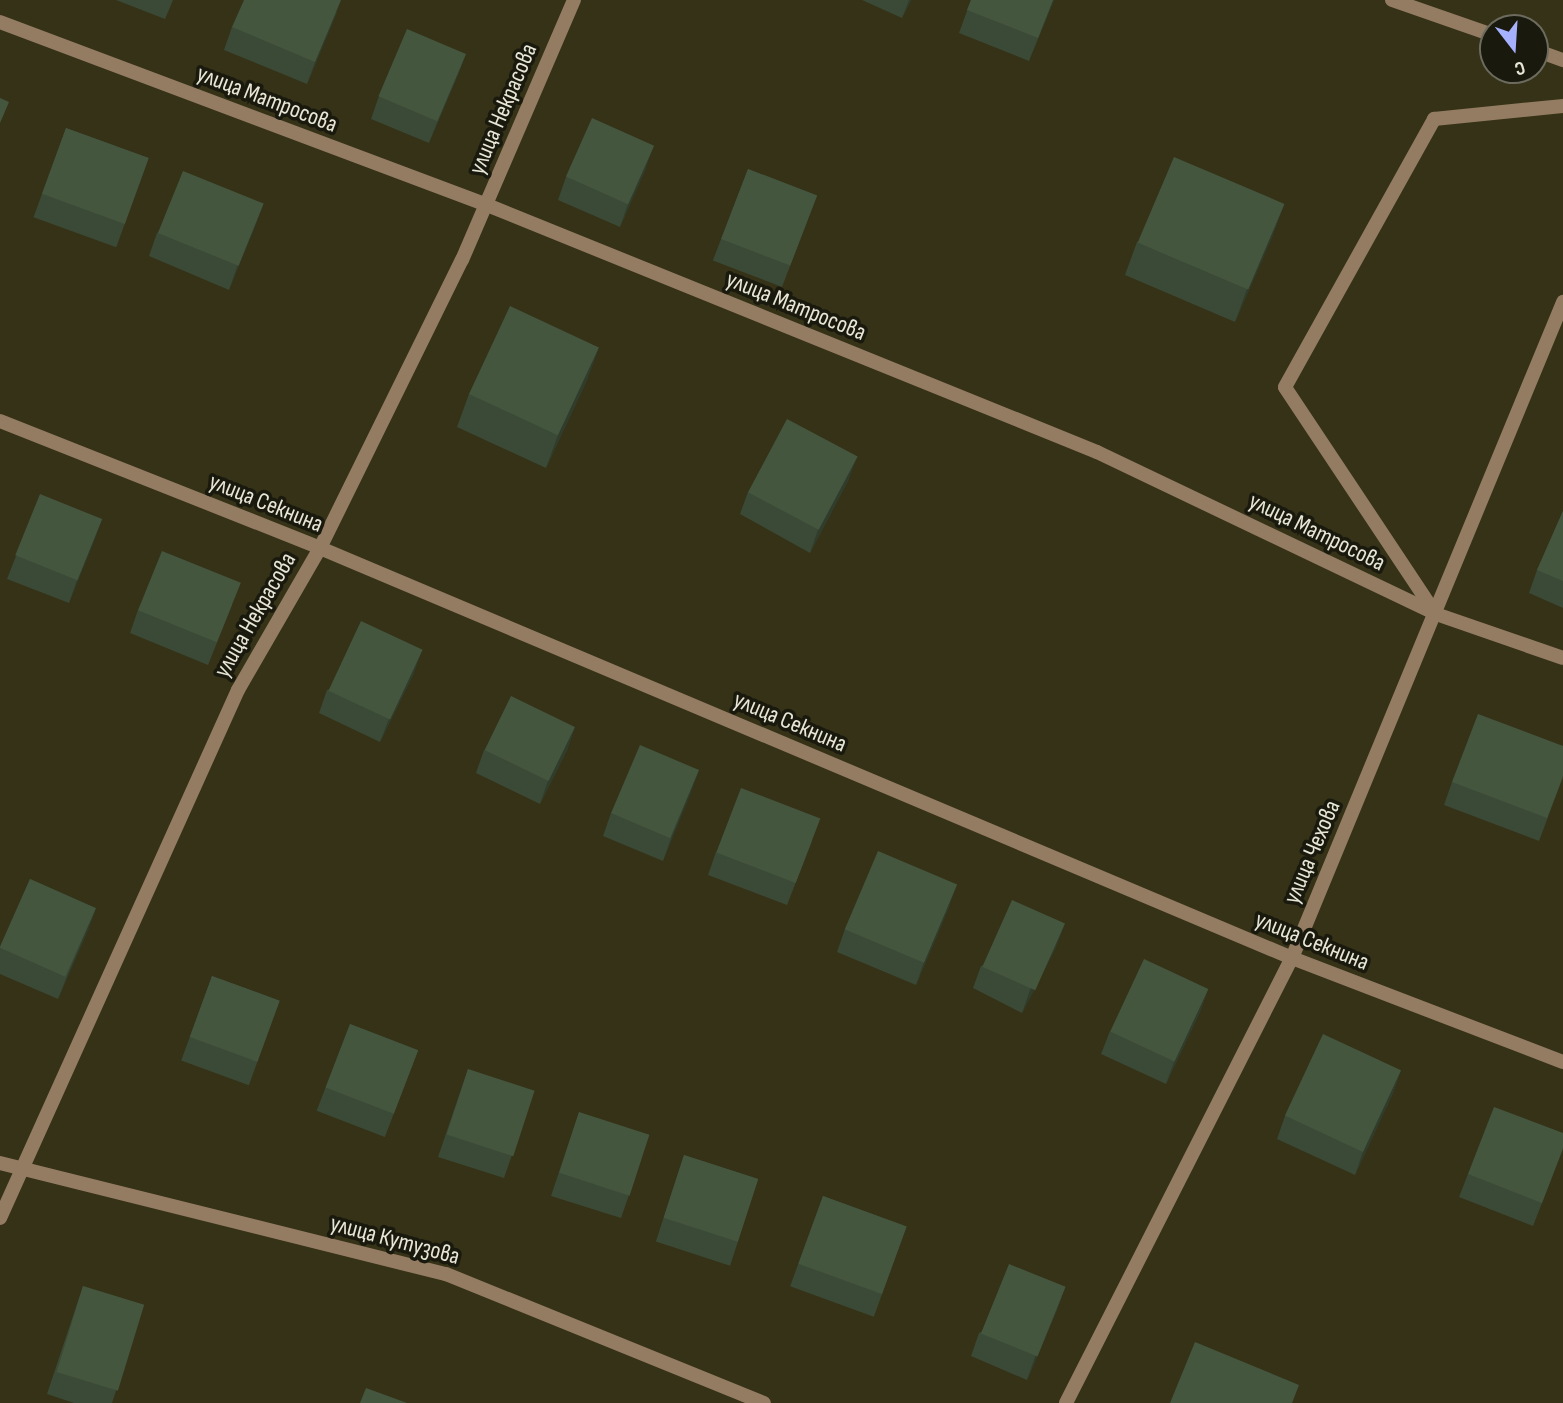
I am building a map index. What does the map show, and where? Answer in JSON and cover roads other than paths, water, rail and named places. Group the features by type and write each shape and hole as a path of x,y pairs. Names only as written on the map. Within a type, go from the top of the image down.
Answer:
{"street":[{"name":"улица Некрасова","path":"0,1218 19,1170 132,937 238,690 320,548 487,205 575,0"},
{"path":"1392,0 1479,30"},
{"name":"улица Матросова","path":"0,22 487,205 1097,452 1436,614 1563,658"},
{"path":"1436,614 1285,387 1434,119 1563,106"},
{"name":"улица Чехова","path":"1066,1403 1292,958 1436,614 1535,357 1563,302"},
{"name":"улица Секнина","path":"0,421 320,548 1292,958 1563,1062"},
{"name":"улица Кутузова","path":"0,1163 19,1170 446,1274 764,1403"}]}
